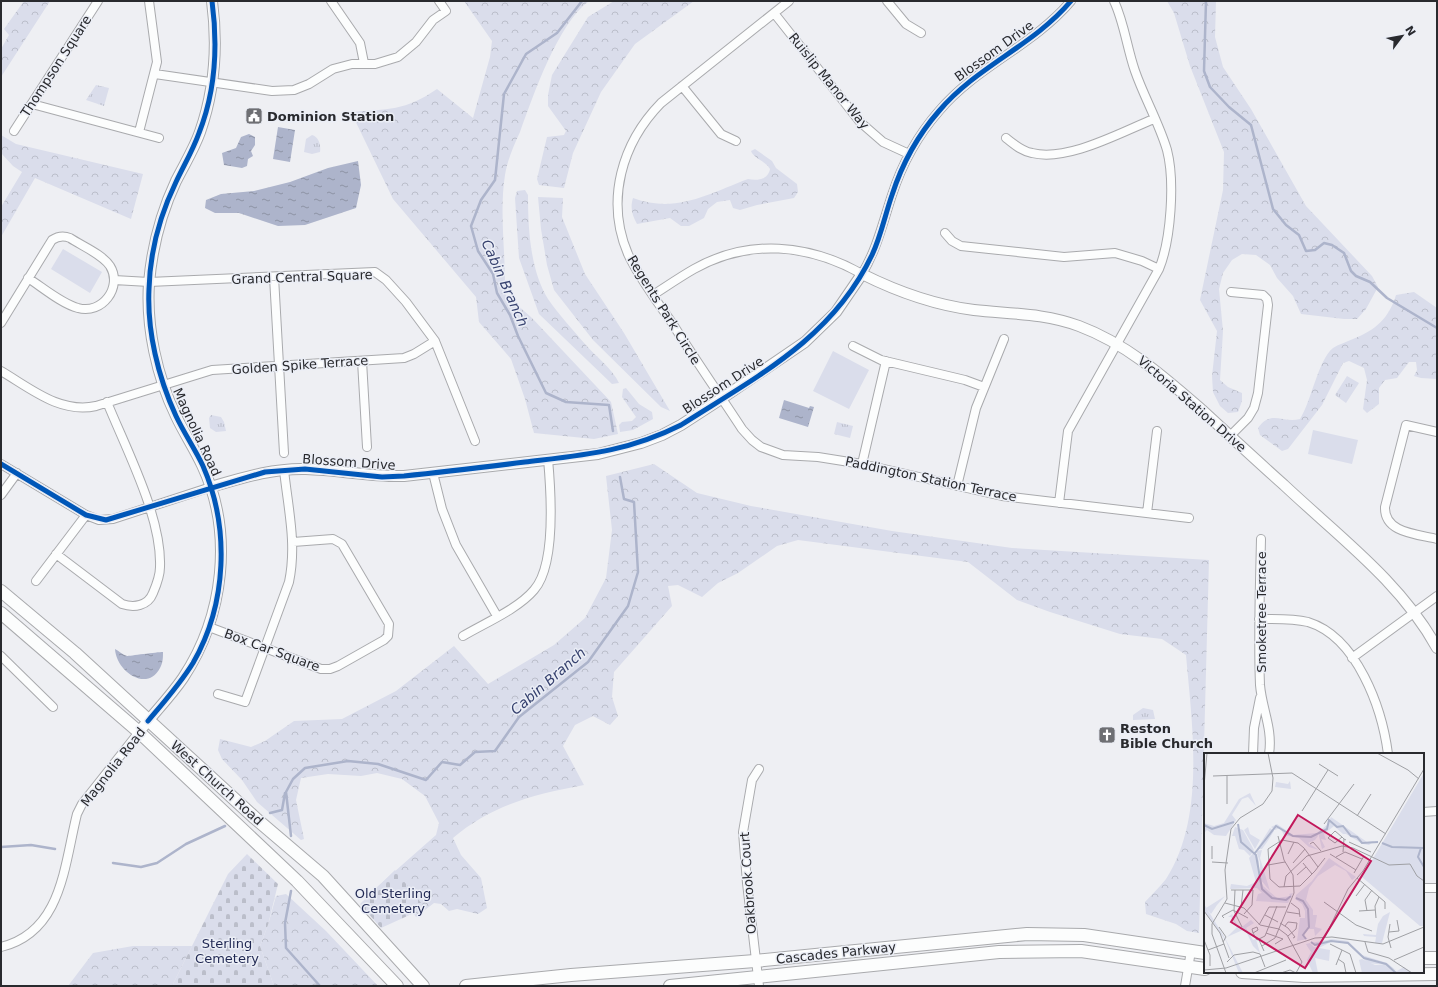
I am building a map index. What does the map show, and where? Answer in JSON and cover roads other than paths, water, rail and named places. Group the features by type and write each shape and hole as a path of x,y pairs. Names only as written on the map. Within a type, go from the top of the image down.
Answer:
{"main road":[{"name":"West Church Road","path":"1,591 75,653 255,818 323,876 423,986"},
{"name":"West Church Road","path":"1,613 138,732 316,898 397,986"},
{"name":"Cascades Parkway","path":"466,986 570,975 754,961 1034,934 1084,936 1204,953"},
{"name":"Cascades Parkway","path":"670,986 758,981 999,952 1039,950 1081,951 1204,969"},
{"path":"1424,958 1437,958"},
{"path":"1258,973 1304,976 1437,974"}],"street":[{"name":"Thompson Square","path":"14,132 98,1"},
{"path":"139,132 155,74 157,55 149,1"},
{"name":"Magnolia Road","path":"1,948 18,942 29,935 39,927 49,912 58,894 77,814 82,804 138,732 182,679 193,661 209,627 214,610 221,568 219,525 215,501 200,460 176,417 163,384 153,341 149,282 152,256 161,218 176,181 199,134 213,83 216,52 215,1"},
{"path":"331,1 360,43 364,63"},
{"path":"155,74 287,92 303,88 333,69 364,63 375,64 398,57 416,42 433,20 446,11 439,1"},
{"name":"Regents Park Circle","path":"721,399 635,267 623,237 619,221 618,191 625,157 640,128 661,103 790,1"},
{"path":"887,1 906,24 921,33"},
{"name":"Blossom Drive","path":"211,487 245,477 284,470 326,470 382,477 433,473 598,454 641,443 681,425 805,342 836,312 862,274 873,253 898,176 923,131 953,95 986,68 1032,39 1071,1"},
{"path":"1059,503 1068,431 1159,269 1167,243 1171,180 1166,149 1135,72 1114,1"},
{"name":"Ruislip Manor Way","path":"774,13 860,122 883,142 909,154"},
{"path":"682,86 721,134 736,141"},
{"path":"32,104 159,138"},
{"path":"1006,138 1018,148 1032,154 1066,152 1081,148 1154,119"},
{"path":"945,232 952,241 961,246 1064,257 1115,253 1142,261 1159,269"},
{"path":"1,322 28,278 52,240 56,237 65,236 106,261 113,273 114,280 112,291 104,302 98,306 84,309 71,305 28,278"},
{"name":"Victoria Station Drive","path":"653,295 694,269 711,261 745,250 763,248 799,250 835,260 891,288 924,300 974,310 1015,312 1050,317 1077,325 1117,344 1153,368 1230,436 1390,583 1415,612 1437,648"},
{"name":"Grand Central Square","path":"114,280 149,282 375,272 386,280 406,302 435,341 475,441"},
{"path":"274,277 284,453"},
{"path":"1230,436 1248,418 1254,408 1258,393 1268,304 1267,299 1263,295 1231,292"},
{"path":"957,486 976,408 1004,339"},
{"name":"Golden Spike Terrace","path":"1,371 61,406 82,408 107,402 212,370 404,358 414,354 435,341"},
{"path":"853,346 886,361 965,380 984,387"},
{"path":"362,361 367,447"},
{"path":"862,464 886,361"},
{"name":"Paddington Station Terrace","path":"721,399 752,440 783,455 818,457 862,464 1002,496 1189,518"},
{"path":"56,554 122,604 129,606 142,604 152,595 160,569 156,529 150,507 107,402"},
{"path":"1437,432 1406,425 1385,507 1385,515 1389,523 1395,528 1437,539"},
{"path":"1147,513 1157,431"},
{"path":"463,636 530,594 539,584 545,572 548,559 550,490 548,460"},
{"path":"1,464 86,516 106,520 211,487"},
{"path":"218,694 245,702 289,582 292,567 293,542 284,470"},
{"path":"433,473 448,526 456,545 497,616"},
{"path":"1,495 17,474"},
{"path":"36,581 86,516"},
{"name":"Box Car Square","path":"209,627 315,667 330,669 384,640 388,636 390,630 389,624 342,544 333,539 293,542"},
{"name":"Smoketree Terrace","path":"1253,753 1254,728 1260,699 1259,619 1261,539"},
{"path":"1352,658 1437,596"},
{"path":"1259,619 1295,620 1320,627 1339,642 1352,658 1371,691 1378,711 1388,753"},
{"path":"1,656 53,707"},
{"name":"Smoketree Terrace","path":"1260,686 1270,733 1269,753"},
{"name":"Oakbrook Court","path":"758,981 754,961 743,832 752,780 759,769"},
{"path":"1424,812 1437,811"},
{"path":"1424,888 1437,888"},
{"path":"1185,986 1191,951"}],"water":[{"path":"278,127 295,130 290,162 273,159"},
{"path":"249,134 255,137 255,145 251,151 253,156 248,159 247,166 242,168 224,165 222,153 236,148 241,137"},
{"path":"358,161 361,185 356,208 305,225 278,226 239,213 215,213 205,208 206,200 221,194 254,191 290,182 328,168"},
{"path":"784,400 809,408 810,406 814,407 808,427 779,418"},
{"path":"115,649 127,656 163,652 162,664 154,675 148,679 140,679 126,671 121,665"}],"waterway":[{"name":"Cabin Branch","path":"582,1 557,33 526,54 504,94 495,180 481,200 471,226 478,251 493,274 497,293 510,315 518,336 546,393 566,402 609,405 613,431"},
{"path":"1206,1 1204,71 1210,87 1229,107 1251,125 1273,209 1286,225 1299,235 1306,251 1315,250 1324,243 1332,245 1344,253 1351,271 1356,276 1370,282 1387,298 1437,328"},
{"name":"Cabin Branch","path":"291,836 286,792 293,779 305,768 348,761 378,764 426,780 442,762 460,765 475,752 495,751 519,717 588,662 628,606 638,572 634,502 624,499 620,477"},
{"path":"270,813 282,810 285,793"},
{"path":"113,863 141,867 157,863 186,844 225,826"},
{"path":"1,847 31,845 55,849"},
{"name":"Cabin Branch","path":"291,891 285,923 286,948 320,986"}],"place":[{"name":"Dominion Station","path":"254,116"},
{"name":"Reston Bible Church","path":"1107,735"}],"park label":[{"name":"Old Sterling Cemetery","path":"393,900"},
{"name":"Sterling Cemetery","path":"227,950"}]}
